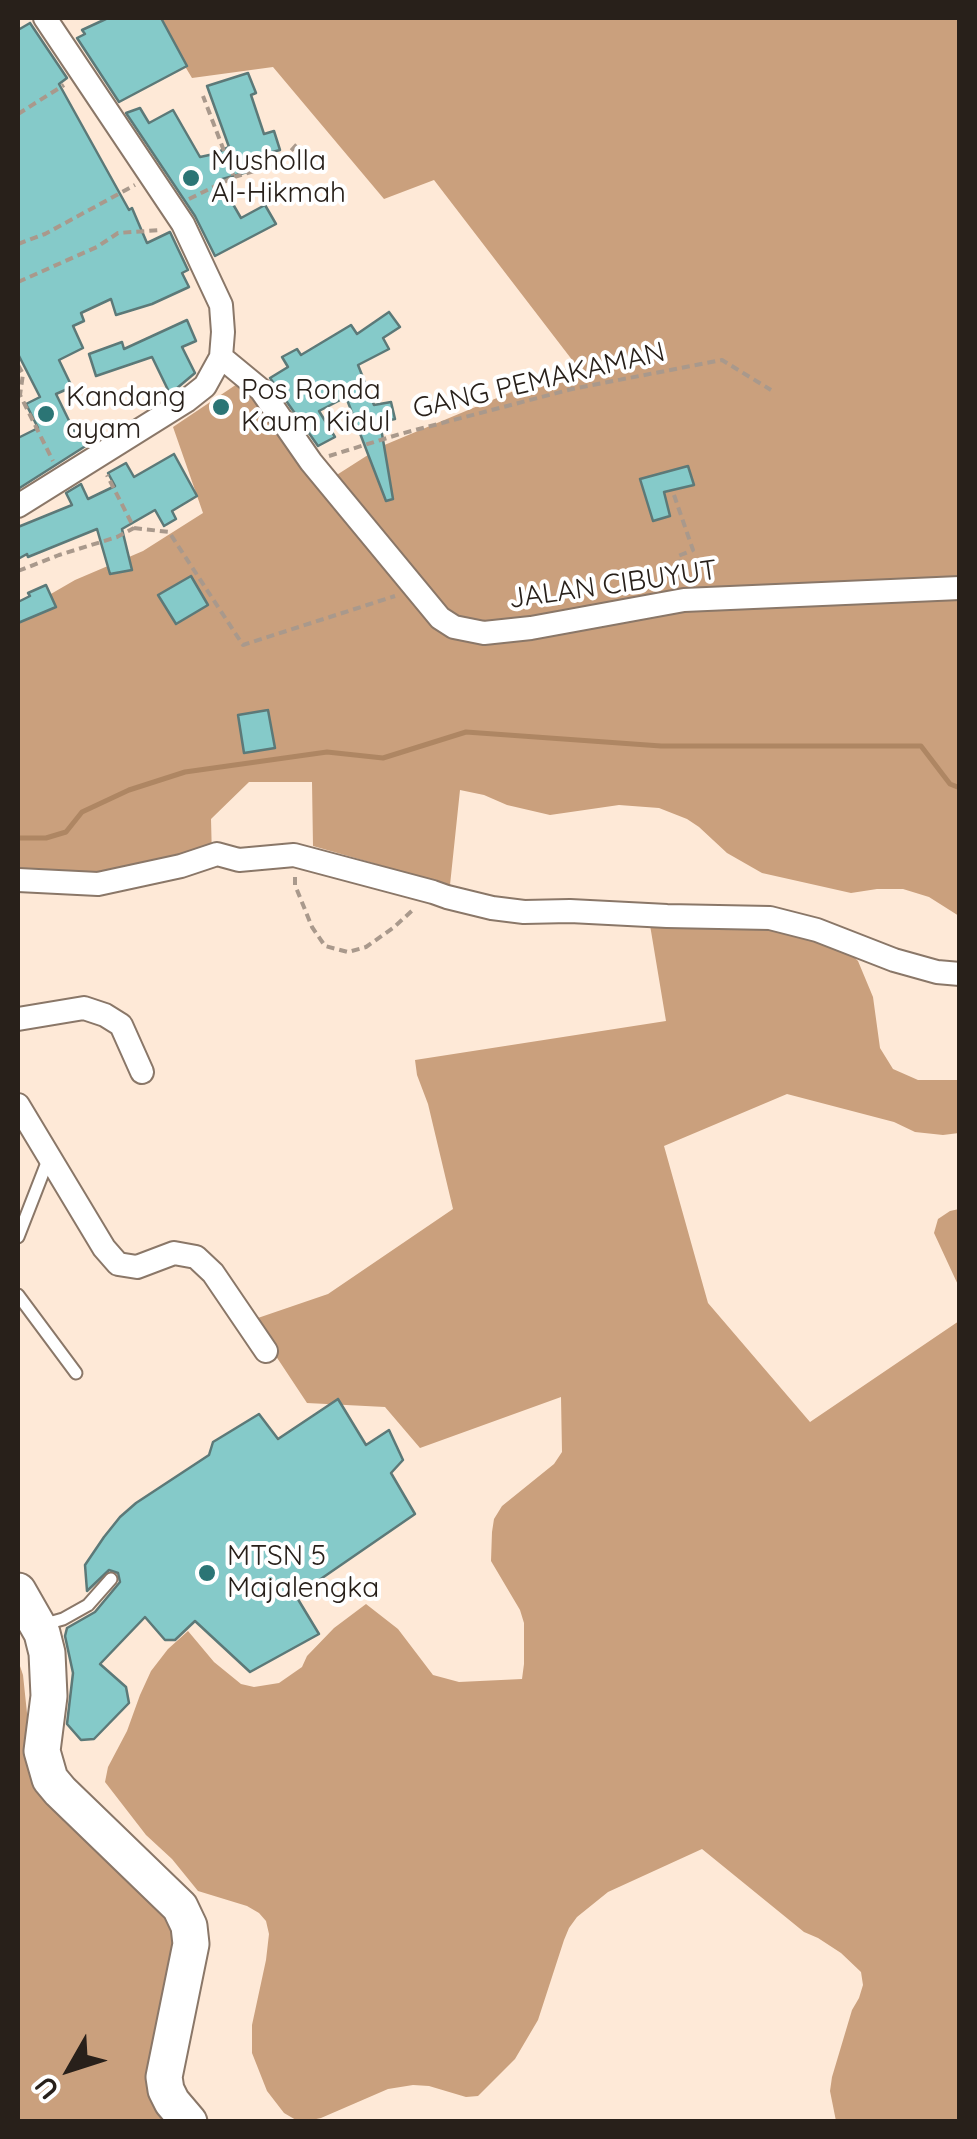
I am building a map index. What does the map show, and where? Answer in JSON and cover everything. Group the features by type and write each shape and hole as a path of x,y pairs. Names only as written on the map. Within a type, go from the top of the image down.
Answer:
{"main road":[{"path":"18,1591 38,1626 47,1653 49,1696 42,1751 50,1779 180,1907 189,1926 191,1944 164,2077 172,2102 190,2122"}],"street":[{"path":"18,506 205,386 221,357 224,332 221,305 177,216 44,18"},
{"name":"JALAN CIBUYUT","path":"221,357 261,390 310,462 440,618 454,627 484,633 684,600 960,588"},
{"path":"18,880 98,884 217,854 240,860 294,854 492,908 770,918 817,930 894,960 936,972 960,974"},
{"path":"18,1019 84,1008 105,1016 120,1025 142,1072"},
{"path":"20,1117 50,1156 104,1248 118,1264 137,1267 174,1253 196,1257 213,1272 266,1351"}],"lane":[{"path":"18,1237 50,1156"},
{"path":"18,1295 23,1314 76,1373"},
{"path":"38,1626 88,1605 111,1579"}],"path":[{"path":"18,114 83,73"},
{"path":"203,96 234,177"},
{"path":"18,282 97,247 118,233 155,231 234,177 278,164 300,141"},
{"path":"18,244 152,176"},
{"name":"GANG PEMAKAMAN","path":"310,462 572,389 722,360 771,390"},
{"path":"18,365 23,374 20,395 62,479"},
{"path":"98,457 134,528"},
{"path":"674,495 692,550 678,556 684,600"},
{"path":"18,570 134,528 169,532 243,645 415,589"},
{"path":"294,854 295,885 312,928 325,946 348,952 366,947 394,928 433,892"}],"shaded area":[{"path":"156,18 959,18 959,916 929,897 903,889 851,893 762,873 727,853 687,819 659,808 619,805 550,815 460,790 450,885 313,846 312,782 249,782 211,819 212,858 116,875 18,878 18,613 75,580 143,551 203,513 173,427 246,378 321,485 382,446 576,365 434,180 384,199 273,67 192,78"},
{"path":"648,913 823,928 858,961 873,997 880,1048 893,1069 918,1080 959,1080 959,1133 915,1132 894,1122 787,1094 664,1146 708,1303 810,1422 959,1321 959,2121 836,2121 830,2091 832,2077 863,1985 861,1972 841,1953 804,1932 702,1849 608,1892 577,1917 564,1940 538,2020 515,2059 478,2096 413,2085 388,2089 321,2118 296,2120 284,2113 267,2091 252,2053 252,2025 269,1934 266,1921 247,1906 198,1891 146,1835 105,1782 108,1767 151,1671 188,1631 214,1662 241,1684 254,1687 279,1683 302,1667 307,1656 334,1628 366,1604 398,1629 433,1675 459,1682 522,1679 524,1623 491,1561 492,1532 502,1506 554,1464 562,1452 561,1397 420,1448 385,1407 307,1403 252,1320 328,1294 453,1209 415,1060 666,1021"},
{"path":"960,1209 959,1287 934,1233 938,1219"},
{"path":"18,1660 38,1765 122,1841 177,1931 179,2070 199,2121 18,2121"}],"building":[{"path":"108,18 161,18 187,66 119,102 77,38 85,34 82,30"},
{"path":"30,23 67,78 59,84 129,210 132,208 147,243 170,232 188,270 182,273 189,287 116,315 111,299 81,313 84,321 73,326 83,348 59,360 72,387 56,394 77,437 90,430 95,440 18,489 18,438 38,428 26,404 40,397 18,354 18,30"},
{"path":"248,73 264,134 274,131 280,150 261,155 265,167 219,180 241,218 265,205 276,224 215,256 195,216 126,113 140,108 149,123 173,110 200,157 214,154 229,147 207,86"},
{"path":"389,312 400,327 383,338 389,349 358,365 374,405 391,402 395,419 380,422 393,499 386,501 346,397 319,411 335,437 318,446 270,378 288,367 282,357 297,349 301,355 351,325 357,334"},
{"path":"187,320 196,341 182,347 195,373 170,394 152,357 96,376 89,354 122,342 124,349"},
{"path":"174,454 197,496 172,511 176,519 164,526 155,510 122,529 132,570 110,574 97,529 18,559 18,527 72,505 66,493 81,484 88,499 115,486 108,473 126,463 134,477"},
{"path":"688,466 694,485 664,492 670,516 653,521 640,479"},
{"path":"191,576 208,605 176,624 158,595"},
{"path":"46,585 56,607 18,623 18,602"},
{"path":"268,710 275,748 244,753 238,715"},
{"name":"MTSN 5 Majalengka","path":"338,1399 366,1445 389,1430 403,1460 391,1473 415,1514 296,1596 319,1634 250,1672 195,1621 175,1640 165,1640 145,1617 100,1664 126,1687 129,1703 94,1739 81,1740 67,1724 73,1673 65,1636 67,1628 95,1612 120,1582 118,1573 109,1570 87,1591 85,1565 104,1537 136,1503 209,1455 213,1442 259,1414 278,1439"}],"waterway":[{"path":"18,838 46,838 66,832 82,812 129,790 185,772 327,752 383,758 466,732 661,746 921,746 950,784 960,788"}],"place":[{"name":"Musholla Al-Hikmah","path":"191,178"},
{"name":"Pos Ronda Kaum Kidul","path":"221,407"},
{"name":"Kandang ayam","path":"46,414"},
{"name":"MTSN 5 Majalengka","path":"207,1573"}]}
